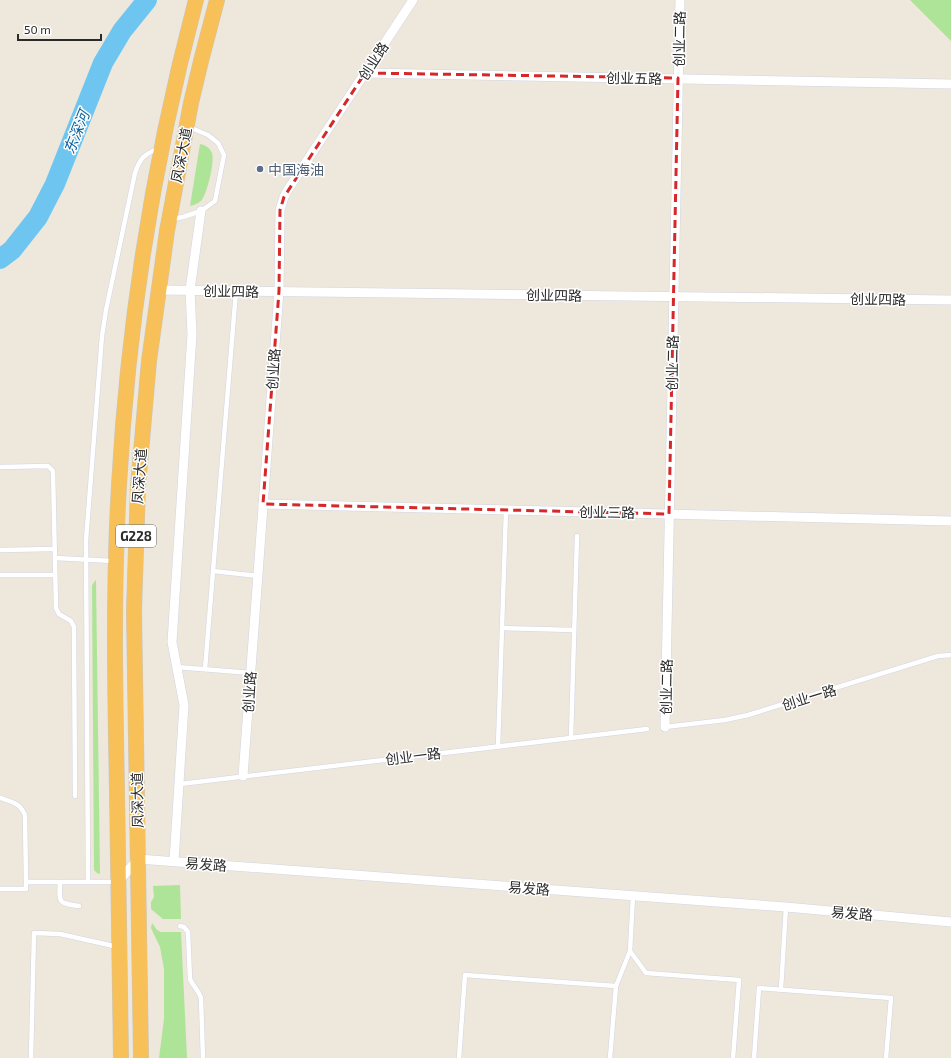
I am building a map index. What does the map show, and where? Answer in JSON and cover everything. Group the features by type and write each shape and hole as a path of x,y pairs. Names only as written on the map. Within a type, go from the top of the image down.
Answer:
{"highway":[{"name":"凤深大道","path":"121,1058 115,694 116,561 119,484 125,400 140,272 162,148 175,86 196,0"},
{"name":"凤深大道","path":"141,1058 134,688 135,569 141,444 149,361 169,220 186,126 217,0"}],"street":[{"name":"创业路","path":"243,776 279,291 280,210 284,197 414,0"},
{"name":"创业二路","path":"665,727 680,0"},
{"name":"创业五路","path":"365,73 951,84"},
{"path":"174,862 184,705 172,642 192,334 190,290 201,211"},
{"name":"创业四路","path":"158,290 951,300"},
{"name":"创业三路","path":"263,504 951,521"},
{"path":"118,882 138,859"},
{"name":"易发路","path":"138,859 786,907 951,922"}],"lane":[{"path":"169,220 201,211 215,201 224,155 218,143 208,135 186,126"},
{"path":"88,882 86,540 102,336 106,310 136,168 141,158 162,148"},
{"path":"205,669 236,291"},
{"path":"0,467 48,466 53,471 56,608 59,614 71,621 74,627 75,796"},
{"path":"498,746 506,510"},
{"path":"571,738 577,536"},
{"path":"0,550 55,549"},
{"path":"55,558 116,561"},
{"path":"213,571 258,576"},
{"path":"0,575 55,574"},
{"path":"502,628 574,630"},
{"name":"创业一路","path":"665,727 725,720 748,715 938,656 951,655"},
{"path":"177,667 251,673"},
{"name":"创业一路","path":"180,784 647,729"},
{"path":"0,798 17,804 25,815 26,882 26,888 0,889"},
{"path":"26,882 118,882"},
{"path":"60,882 59,896 61,901 65,904 79,906"},
{"path":"610,1058 616,986 630,951 633,896"},
{"path":"781,990 786,907"},
{"path":"180,926 184,927 188,932 190,979 192,985 199,992 201,998 203,1058"},
{"path":"31,1058 34,933 60,934 119,948"},
{"path":"630,951 646,973 739,980 733,1058"},
{"path":"459,1058 465,975 616,986"},
{"path":"754,1058 759,988 891,998 886,1058"}],"highlighted area":[{"path":"365,73 678,78 669,514 263,504 279,291 280,210 284,197"}],"green space":[{"path":"910,0 951,0 951,41"},
{"path":"200,144 210,149 212,153 213,157 211,170 208,185 201,201 190,206"},
{"path":"96,580 100,874 94,870 92,586"},
{"path":"180,885 181,919 163,919 151,909 151,902 154,897 153,886"},
{"path":"152,923 157,930 161,932 181,932 187,1058 159,1058 164,1019 164,969 160,947 151,928"}],"waterway":[{"name":"东深河","path":"0,259 12,250 38,217 55,184 103,63 122,31 147,0"}],"place":[{"name":"中国海油","path":"260,169"}]}
